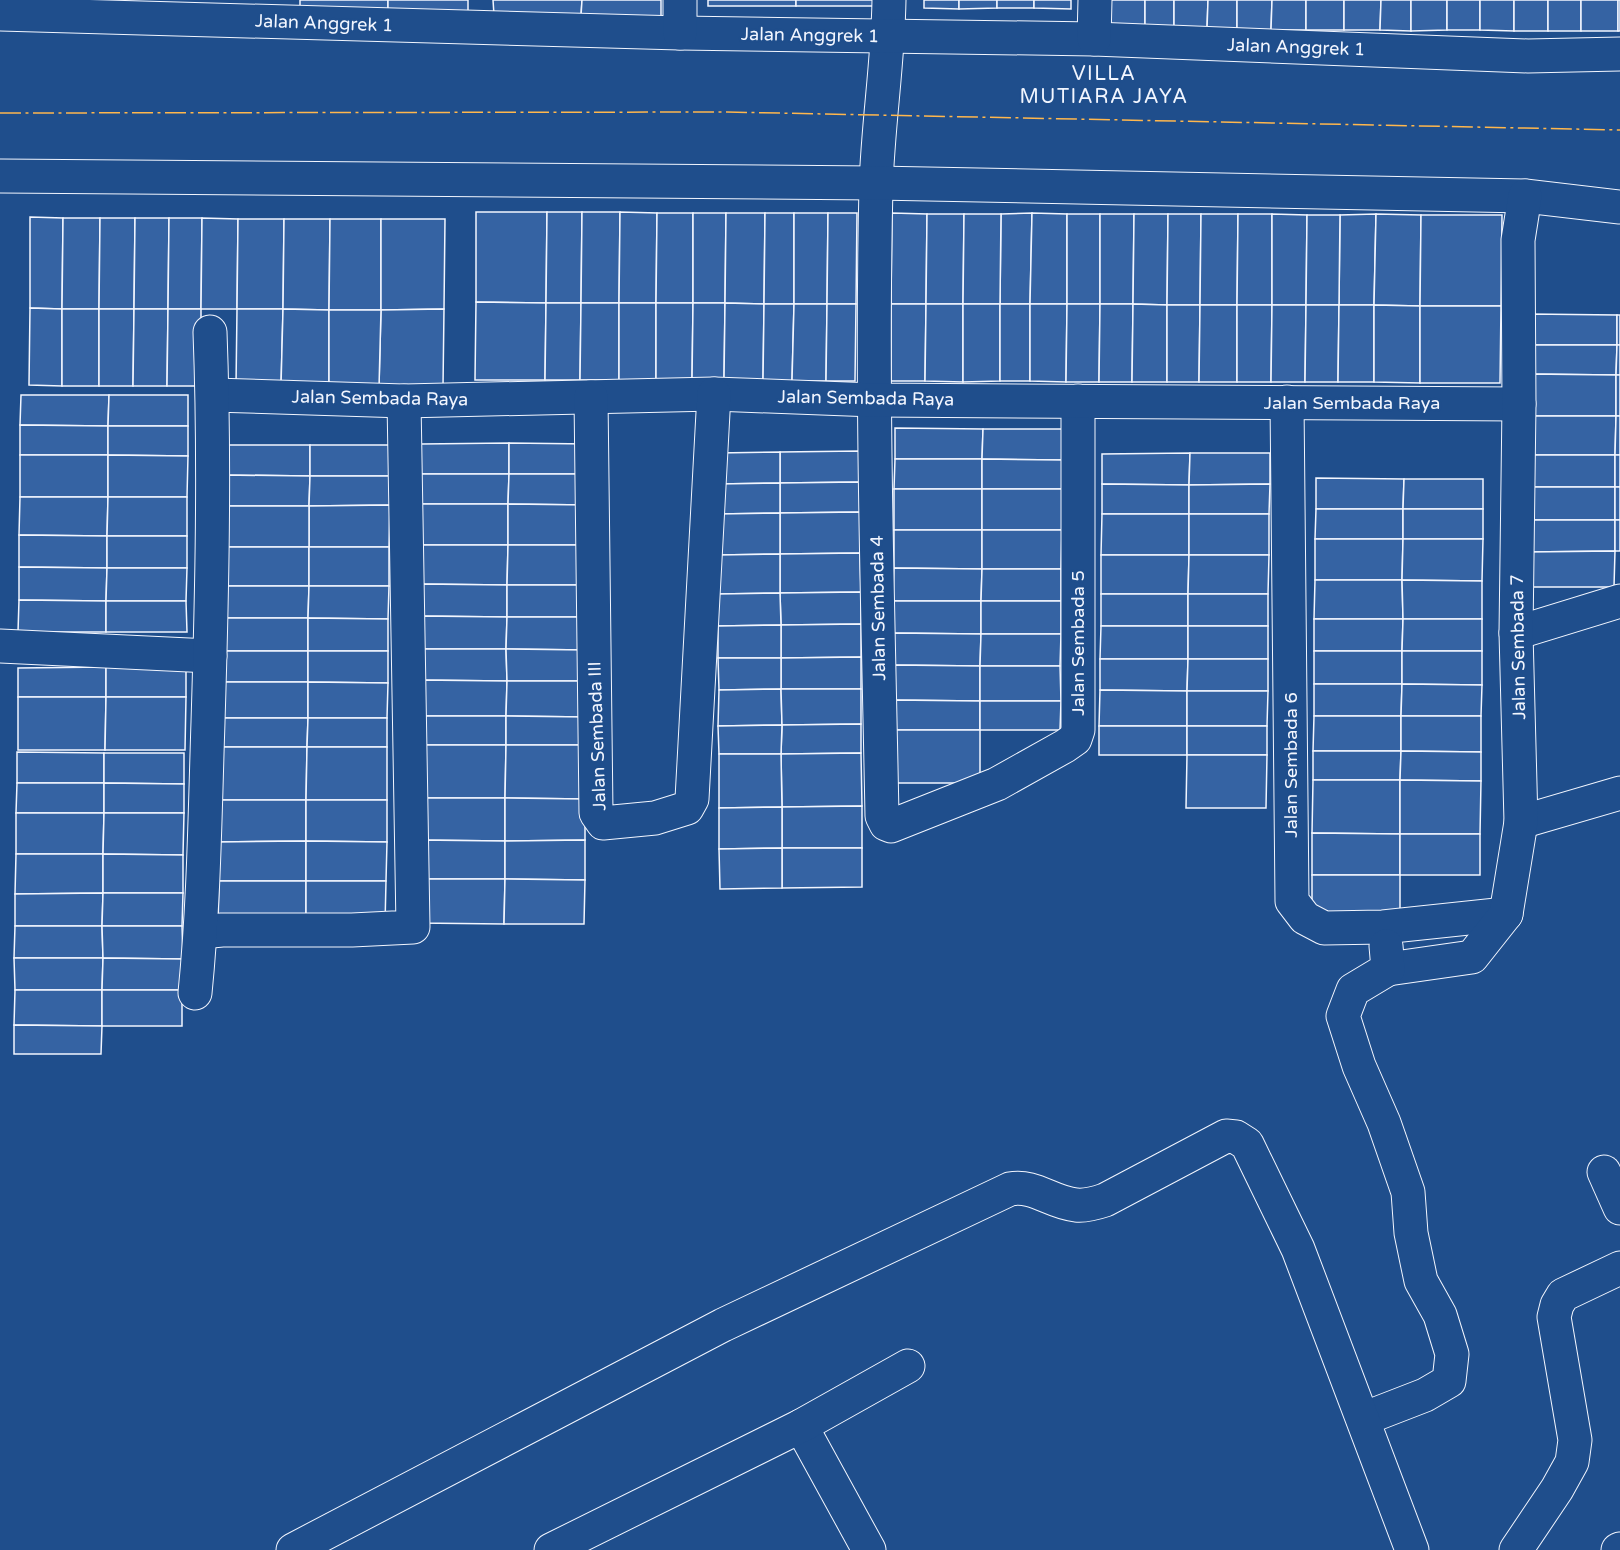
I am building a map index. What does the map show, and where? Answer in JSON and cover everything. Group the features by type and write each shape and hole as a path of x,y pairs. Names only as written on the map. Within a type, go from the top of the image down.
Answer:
{"street":[{"path":"0,24 1,0"},
{"path":"680,0 680,33"},
{"name":"Jalan Sembada 4","path":"882,816 874,400 876,183 889,0"},
{"path":"1094,39 1095,0"},
{"name":"Jalan Anggrek 1","path":"0,14 680,33 1094,39 1528,56 1620,54"},
{"path":"0,176 876,183 1525,196 1620,207"},
{"name":"Jalan Sembada 7","path":"1388,969 1472,957 1506,914 1521,822 1516,633 1519,404 1518,240 1525,196"},
{"path":"195,993 201,932 210,656 213,395 210,332"},
{"name":"Jalan Sembada Raya","path":"213,395 404,401 714,394 874,400 1519,404"},
{"name":"Jalan Sembada III","path":"591,397 596,813 603,823 655,818 687,808 692,799 714,394"},
{"path":"201,932 413,927 404,401"},
{"name":"Jalan Sembada 5","path":"882,816 886,824 891,826 997,784 1075,739 1078,730 1078,401"},
{"name":"Jalan Sembada 6","path":"1287,402 1292,902 1305,918 1324,928 1383,927 1506,914"},
{"path":"1516,633 1620,601"},
{"path":"0,646 210,656"},
{"path":"1521,822 1620,793"},
{"path":"1363,1419 1425,1395 1449,1381 1452,1354 1440,1315 1421,1281 1411,1233 1408,1192 1384,1123 1359,1066 1343,1016 1353,990 1388,969 1383,927"},
{"path":"293,1550 723,1325 1010,1189 1020,1186 1075,1205 1094,1204 1226,1137 1236,1137 1247,1144 1298,1249 1412,1550"},
{"path":"1604,1172 1620,1208"},
{"path":"1516,1550 1557,1489 1572,1462 1575,1440 1554,1317 1557,1305 1563,1295 1620,1268"},
{"path":"550,1550 801,1426 908,1366"},
{"path":"801,1426 869,1550"}],"building":[{"path":"300,0 388,0 388,21 300,22"},
{"path":"388,0 468,0 468,22 388,21"},
{"path":"493,0 582,0 581,16 494,15"},
{"path":"582,0 661,0 661,16 581,16"},
{"path":"708,0 796,0 796,6 708,6"},
{"path":"796,0 876,0 876,6 796,6"},
{"path":"924,0 959,0 959,9 924,8"},
{"path":"959,0 997,0 997,8 959,9"},
{"path":"997,0 1034,0 1034,8 997,8"},
{"path":"1034,0 1071,0 1071,9 1034,8"},
{"path":"1106,0 1145,0 1145,30 1105,30"},
{"path":"1145,0 1174,0 1174,29 1145,30"},
{"path":"1174,0 1208,0 1207,29 1174,29"},
{"path":"1208,0 1237,0 1237,30 1207,29"},
{"path":"1237,0 1272,0 1271,30 1237,30"},
{"path":"1272,0 1306,0 1306,30 1271,30"},
{"path":"1306,0 1344,0 1344,30 1306,30"},
{"path":"1344,0 1381,0 1380,30 1344,30"},
{"path":"1381,0 1411,0 1411,31 1380,30"},
{"path":"1411,0 1447,0 1447,30 1411,31"},
{"path":"1447,0 1480,0 1480,30 1447,30"},
{"path":"1480,0 1514,0 1514,31 1480,30"},
{"path":"1514,0 1548,0 1548,31 1514,31"},
{"path":"1548,0 1581,0 1581,31 1548,31"},
{"path":"1581,0 1618,0 1618,31 1581,31"},
{"path":"1618,0 1620,0 1620,31 1618,31"},
{"path":"476,212 547,212 546,303 476,302"},
{"path":"547,212 582,212 581,303 546,303"},
{"path":"582,212 620,212 619,303 581,303"},
{"path":"620,212 657,213 656,303 619,303"},
{"path":"657,213 693,213 693,303 656,303"},
{"path":"693,213 726,213 725,303 693,303"},
{"path":"726,213 765,213 764,304 725,303"},
{"path":"765,213 794,213 794,304 764,304"},
{"path":"794,213 828,213 827,304 794,304"},
{"path":"828,213 857,213 856,304 827,304"},
{"path":"892,213 927,214 926,304 891,304"},
{"path":"1032,213 1030,304 1000,304 1001,214"},
{"path":"1032,213 1067,214 1067,304 1030,304"},
{"path":"927,214 964,214 963,304 926,304"},
{"path":"964,214 1001,214 1000,304 963,304"},
{"path":"1067,214 1100,214 1100,304 1067,304"},
{"path":"1100,214 1134,214 1133,304 1100,304"},
{"path":"1134,214 1168,214 1167,305 1133,304"},
{"path":"1168,214 1201,214 1200,305 1167,305"},
{"path":"1201,214 1238,214 1237,305 1200,305"},
{"path":"1238,214 1272,214 1272,305 1237,305"},
{"path":"1272,214 1307,215 1306,305 1272,305"},
{"path":"1376,214 1374,305 1339,305 1340,215"},
{"path":"1376,214 1421,215 1420,306 1374,305"},
{"path":"1307,215 1340,215 1339,305 1306,305"},
{"path":"1421,215 1502,215 1501,306 1420,306"},
{"path":"30,217 63,218 62,309 30,308"},
{"path":"63,218 100,218 99,309 62,309"},
{"path":"100,218 135,218 134,309 99,309"},
{"path":"135,218 169,218 168,309 134,309"},
{"path":"169,218 202,218 201,309 168,309"},
{"path":"202,218 238,219 237,309 201,309"},
{"path":"238,219 284,219 283,309 237,309"},
{"path":"284,219 330,219 329,310 283,309"},
{"path":"330,219 381,219 381,310 329,310"},
{"path":"381,219 445,219 444,309 381,310"},
{"path":"476,302 546,303 545,380 475,380"},
{"path":"546,303 581,303 580,380 545,380"},
{"path":"581,303 619,303 619,380 580,380"},
{"path":"619,303 656,303 656,380 619,380"},
{"path":"656,303 693,303 692,381 656,380"},
{"path":"693,303 725,303 724,380 692,381"},
{"path":"725,303 764,304 763,381 724,380"},
{"path":"764,304 794,304 792,381 763,381"},
{"path":"794,304 827,304 826,381 792,381"},
{"path":"827,304 856,304 855,381 826,381"},
{"path":"891,304 926,304 925,381 891,381"},
{"path":"926,304 963,304 963,382 925,381"},
{"path":"963,304 1000,304 1000,381 963,382"},
{"path":"1000,304 1030,304 1030,381 1000,381"},
{"path":"1030,304 1067,304 1066,382 1030,381"},
{"path":"1067,304 1100,304 1099,382 1066,382"},
{"path":"1100,304 1133,304 1132,382 1099,382"},
{"path":"1133,304 1167,305 1167,382 1132,382"},
{"path":"1167,305 1200,305 1199,382 1167,382"},
{"path":"1200,305 1237,305 1237,382 1199,382"},
{"path":"1237,305 1272,305 1271,382 1237,382"},
{"path":"1272,305 1306,305 1305,382 1271,382"},
{"path":"1306,305 1339,305 1338,382 1305,382"},
{"path":"1339,305 1374,305 1374,382 1338,382"},
{"path":"1374,305 1420,306 1420,383 1374,382"},
{"path":"1420,306 1501,306 1500,383 1420,383"},
{"path":"30,308 62,309 62,386 29,385"},
{"path":"62,309 99,309 99,386 62,386"},
{"path":"99,309 134,309 133,386 99,386"},
{"path":"134,309 168,309 167,386 133,386"},
{"path":"168,309 201,309 201,386 167,386"},
{"path":"237,309 283,309 281,386 236,386"},
{"path":"283,309 329,310 329,387 281,386"},
{"path":"444,309 443,387 379,387 381,310"},
{"path":"329,310 381,310 379,387 329,387"},
{"path":"1529,314 1617,315 1617,345 1529,345"},
{"path":"1617,315 1620,315 1620,345 1617,345"},
{"path":"1529,345 1617,345 1616,375 1528,374"},
{"path":"1617,345 1620,345 1620,375 1616,375"},
{"path":"1528,374 1616,375 1616,416 1528,416"},
{"path":"1616,375 1620,375 1620,416 1616,416"},
{"path":"21,395 109,395 108,426 20,425"},
{"path":"109,395 188,395 188,426 108,426"},
{"path":"1528,416 1616,416 1615,455 1528,455"},
{"path":"1616,416 1620,416 1620,455 1615,455"},
{"path":"20,425 108,426 108,455 20,455"},
{"path":"108,426 188,426 188,456 108,455"},
{"path":"895,428 983,429 982,459 895,459"},
{"path":"983,429 1063,429 1062,460 982,459"},
{"path":"509,443 509,474 421,474 421,444"},
{"path":"509,443 589,444 588,474 509,474"},
{"path":"223,445 310,445 310,476 222,475"},
{"path":"310,445 390,445 390,476 310,476"},
{"path":"860,451 860,482 780,483 780,452"},
{"path":"780,452 780,483 717,484 717,453"},
{"path":"1190,453 1189,485 1102,484 1102,454"},
{"path":"1190,453 1270,453 1270,484 1189,485"},
{"path":"20,455 108,455 108,497 20,497"},
{"path":"108,455 188,456 187,497 108,497"},
{"path":"1528,455 1615,455 1615,487 1527,487"},
{"path":"1615,455 1620,455 1620,487 1615,487"},
{"path":"895,459 982,459 982,489 894,489"},
{"path":"982,459 1062,460 1062,489 982,489"},
{"path":"421,474 509,474 508,504 420,504"},
{"path":"509,474 588,474 588,505 508,504"},
{"path":"222,475 310,476 309,506 222,506"},
{"path":"310,476 390,476 390,505 309,506"},
{"path":"1316,478 1404,479 1403,509 1316,509"},
{"path":"1404,479 1483,479 1483,509 1403,509"},
{"path":"860,482 860,512 780,513 780,483"},
{"path":"780,483 780,513 717,514 717,484"},
{"path":"1102,484 1189,485 1189,514 1102,514"},
{"path":"1270,484 1269,514 1189,514 1189,485"},
{"path":"1527,487 1615,487 1615,520 1527,520"},
{"path":"1615,487 1620,487 1620,520 1615,520"},
{"path":"894,489 982,489 982,530 894,530"},
{"path":"982,489 1062,489 1062,530 982,530"},
{"path":"20,497 108,497 107,536 19,535"},
{"path":"108,497 187,497 187,536 107,536"},
{"path":"420,504 508,504 508,545 420,545"},
{"path":"508,504 588,505 587,545 508,545"},
{"path":"390,505 389,547 309,547 309,506"},
{"path":"222,506 309,506 309,547 222,547"},
{"path":"1316,509 1403,509 1403,539 1315,539"},
{"path":"1403,509 1483,509 1483,539 1403,539"},
{"path":"860,512 860,553 780,554 780,513"},
{"path":"780,513 780,554 718,555 717,514"},
{"path":"1102,514 1189,514 1189,555 1101,555"},
{"path":"1189,514 1269,514 1269,555 1189,555"},
{"path":"1527,520 1615,520 1615,551 1527,552"},
{"path":"1615,520 1620,520 1620,551 1615,551"},
{"path":"894,530 982,530 982,569 894,568"},
{"path":"982,530 1062,530 1061,569 982,569"},
{"path":"19,535 107,536 107,568 19,567"},
{"path":"107,536 187,536 187,568 107,568"},
{"path":"1315,539 1403,539 1402,580 1315,580"},
{"path":"1403,539 1483,539 1482,581 1402,580"},
{"path":"420,545 508,545 507,585 420,584"},
{"path":"508,545 587,545 587,585 507,585"},
{"path":"222,547 309,547 309,586 221,586"},
{"path":"309,547 389,547 389,586 309,586"},
{"path":"1615,551 1614,587 1526,587 1527,552"},
{"path":"860,553 861,592 780,593 780,554"},
{"path":"780,554 780,593 718,594 718,555"},
{"path":"1101,555 1189,555 1188,594 1101,594"},
{"path":"1189,555 1269,555 1268,594 1188,594"},
{"path":"19,567 107,568 106,601 19,600"},
{"path":"107,568 187,568 186,601 106,601"},
{"path":"894,568 982,569 981,601 893,601"},
{"path":"982,569 1061,569 1061,601 981,601"},
{"path":"1315,580 1402,580 1403,619 1314,619"},
{"path":"1402,580 1482,581 1482,619 1403,619"},
{"path":"420,584 507,585 507,617 419,616"},
{"path":"507,585 587,585 587,617 507,617"},
{"path":"221,586 309,586 308,618 221,618"},
{"path":"309,586 389,586 388,619 308,618"},
{"path":"861,592 861,624 781,625 780,593"},
{"path":"780,593 781,625 718,626 718,594"},
{"path":"1101,594 1188,594 1188,626 1101,626"},
{"path":"1188,594 1268,594 1268,626 1188,626"},
{"path":"19,600 106,601 106,632 18,632"},
{"path":"106,601 186,601 187,632 106,632"},
{"path":"893,601 981,601 981,634 893,633"},
{"path":"981,601 1061,601 1061,634 981,634"},
{"path":"419,616 507,617 506,649 419,649"},
{"path":"507,617 587,617 587,650 506,649"},
{"path":"221,618 308,618 308,651 221,651"},
{"path":"308,618 388,619 388,651 308,651"},
{"path":"1314,619 1403,619 1402,651 1314,651"},
{"path":"1403,619 1482,619 1482,651 1402,651"},
{"path":"861,624 861,657 781,658 781,625"},
{"path":"781,625 781,658 718,658 718,626"},
{"path":"1101,626 1188,626 1188,659 1100,659"},
{"path":"1188,626 1268,626 1268,659 1188,659"},
{"path":"893,633 981,634 980,666 893,665"},
{"path":"981,634 1061,634 1060,666 980,666"},
{"path":"419,649 506,649 507,681 418,680"},
{"path":"506,649 587,650 587,681 507,681"},
{"path":"221,651 308,651 308,682 220,682"},
{"path":"308,651 388,651 388,683 308,682"},
{"path":"1314,651 1402,651 1402,684 1314,684"},
{"path":"1402,651 1482,651 1482,685 1402,684"},
{"path":"861,657 861,689 781,689 781,658"},
{"path":"718,658 781,658 781,689 719,690"},
{"path":"1100,659 1188,659 1187,691 1100,690"},
{"path":"1188,659 1268,659 1268,691 1187,691"},
{"path":"893,665 980,666 980,701 892,700"},
{"path":"980,666 1060,666 1061,701 980,701"},
{"path":"106,667 106,697 18,697 18,668"},
{"path":"106,667 186,668 186,697 106,697"},
{"path":"418,680 507,681 506,716 418,716"},
{"path":"507,681 587,681 586,717 506,716"},
{"path":"220,682 308,682 308,718 220,718"},
{"path":"308,682 388,683 387,718 308,718"},
{"path":"1314,684 1402,684 1401,716 1314,716"},
{"path":"1402,684 1482,685 1481,716 1401,716"},
{"path":"781,689 782,725 718,726 719,690"},
{"path":"781,689 861,689 861,724 782,725"},
{"path":"1100,690 1187,691 1187,726 1099,726"},
{"path":"1187,691 1268,691 1267,726 1187,726"},
{"path":"18,697 106,697 105,750 18,750"},
{"path":"106,697 186,697 185,750 105,750"},
{"path":"892,700 980,701 980,730 892,730"},
{"path":"980,701 1061,701 1060,730 980,730"},
{"path":"418,716 506,716 506,745 418,745"},
{"path":"506,716 586,717 586,745 506,745"},
{"path":"1314,716 1401,716 1401,751 1313,751"},
{"path":"1401,716 1481,716 1481,752 1401,751"},
{"path":"220,718 308,718 307,747 220,747"},
{"path":"308,718 387,718 387,747 307,747"},
{"path":"861,724 861,753 781,754 782,725"},
{"path":"782,725 781,754 719,754 718,726"},
{"path":"1099,726 1187,726 1187,755 1099,755"},
{"path":"1187,726 1267,726 1267,755 1187,755"},
{"path":"892,730 980,730 980,783 892,783"},
{"path":"418,745 506,745 505,798 418,798"},
{"path":"506,745 586,745 585,799 505,798"},
{"path":"220,747 307,747 306,800 219,800"},
{"path":"307,747 387,747 387,800 306,800"},
{"path":"1313,751 1401,751 1400,780 1313,780"},
{"path":"1401,751 1481,752 1481,781 1400,780"},
{"path":"17,752 104,753 104,783 17,783"},
{"path":"104,753 184,753 184,784 104,783"},
{"path":"861,753 862,806 782,807 781,754"},
{"path":"719,754 781,754 782,807 719,808"},
{"path":"1187,755 1267,755 1266,808 1186,808"},
{"path":"1313,780 1400,780 1400,834 1312,833"},
{"path":"1400,780 1481,781 1480,834 1400,834"},
{"path":"17,783 104,783 104,813 16,813"},
{"path":"104,783 184,784 184,813 104,813"},
{"path":"418,798 505,798 505,841 417,840"},
{"path":"505,798 585,799 585,840 505,841"},
{"path":"219,800 306,800 306,841 218,842"},
{"path":"306,800 387,800 387,842 306,841"},
{"path":"862,806 862,848 782,848 782,807"},
{"path":"782,807 782,848 719,849 719,808"},
{"path":"16,813 104,813 103,854 16,854"},
{"path":"104,813 184,813 183,855 103,854"},
{"path":"1312,833 1400,834 1400,875 1312,875"},
{"path":"1400,834 1480,834 1480,875 1400,875"},
{"path":"417,840 505,841 505,879 417,879"},
{"path":"585,840 585,880 505,879 505,841"},
{"path":"306,841 306,881 219,881 218,842"},
{"path":"306,841 387,842 386,881 306,881"},
{"path":"782,848 862,848 862,887 782,888"},
{"path":"782,848 782,888 720,889 719,849"},
{"path":"16,854 103,854 103,893 15,894"},
{"path":"103,854 183,855 183,893 103,893"},
{"path":"1312,875 1400,875 1400,915 1312,914"},
{"path":"417,879 505,879 504,924 417,923"},
{"path":"505,879 585,880 584,924 504,924"},
{"path":"219,881 306,881 306,925 218,925"},
{"path":"306,881 386,881 385,925 306,925"},
{"path":"103,893 102,926 15,926 15,894"},
{"path":"103,893 183,893 182,926 102,926"},
{"path":"15,926 102,926 103,958 14,958"},
{"path":"102,926 182,926 183,959 103,958"},
{"path":"14,958 103,958 102,990 15,990"},
{"path":"103,958 183,959 182,990 102,990"},
{"path":"15,990 102,990 102,1026 14,1025"},
{"path":"102,990 182,990 182,1026 102,1026"},
{"path":"14,1025 102,1026 101,1054 14,1054"}],"power":[{"path":"0,113 727,112 1620,130"}],"district":[{"name":"VILLA MUTIARA JAYA","path":"1104,84"}]}
